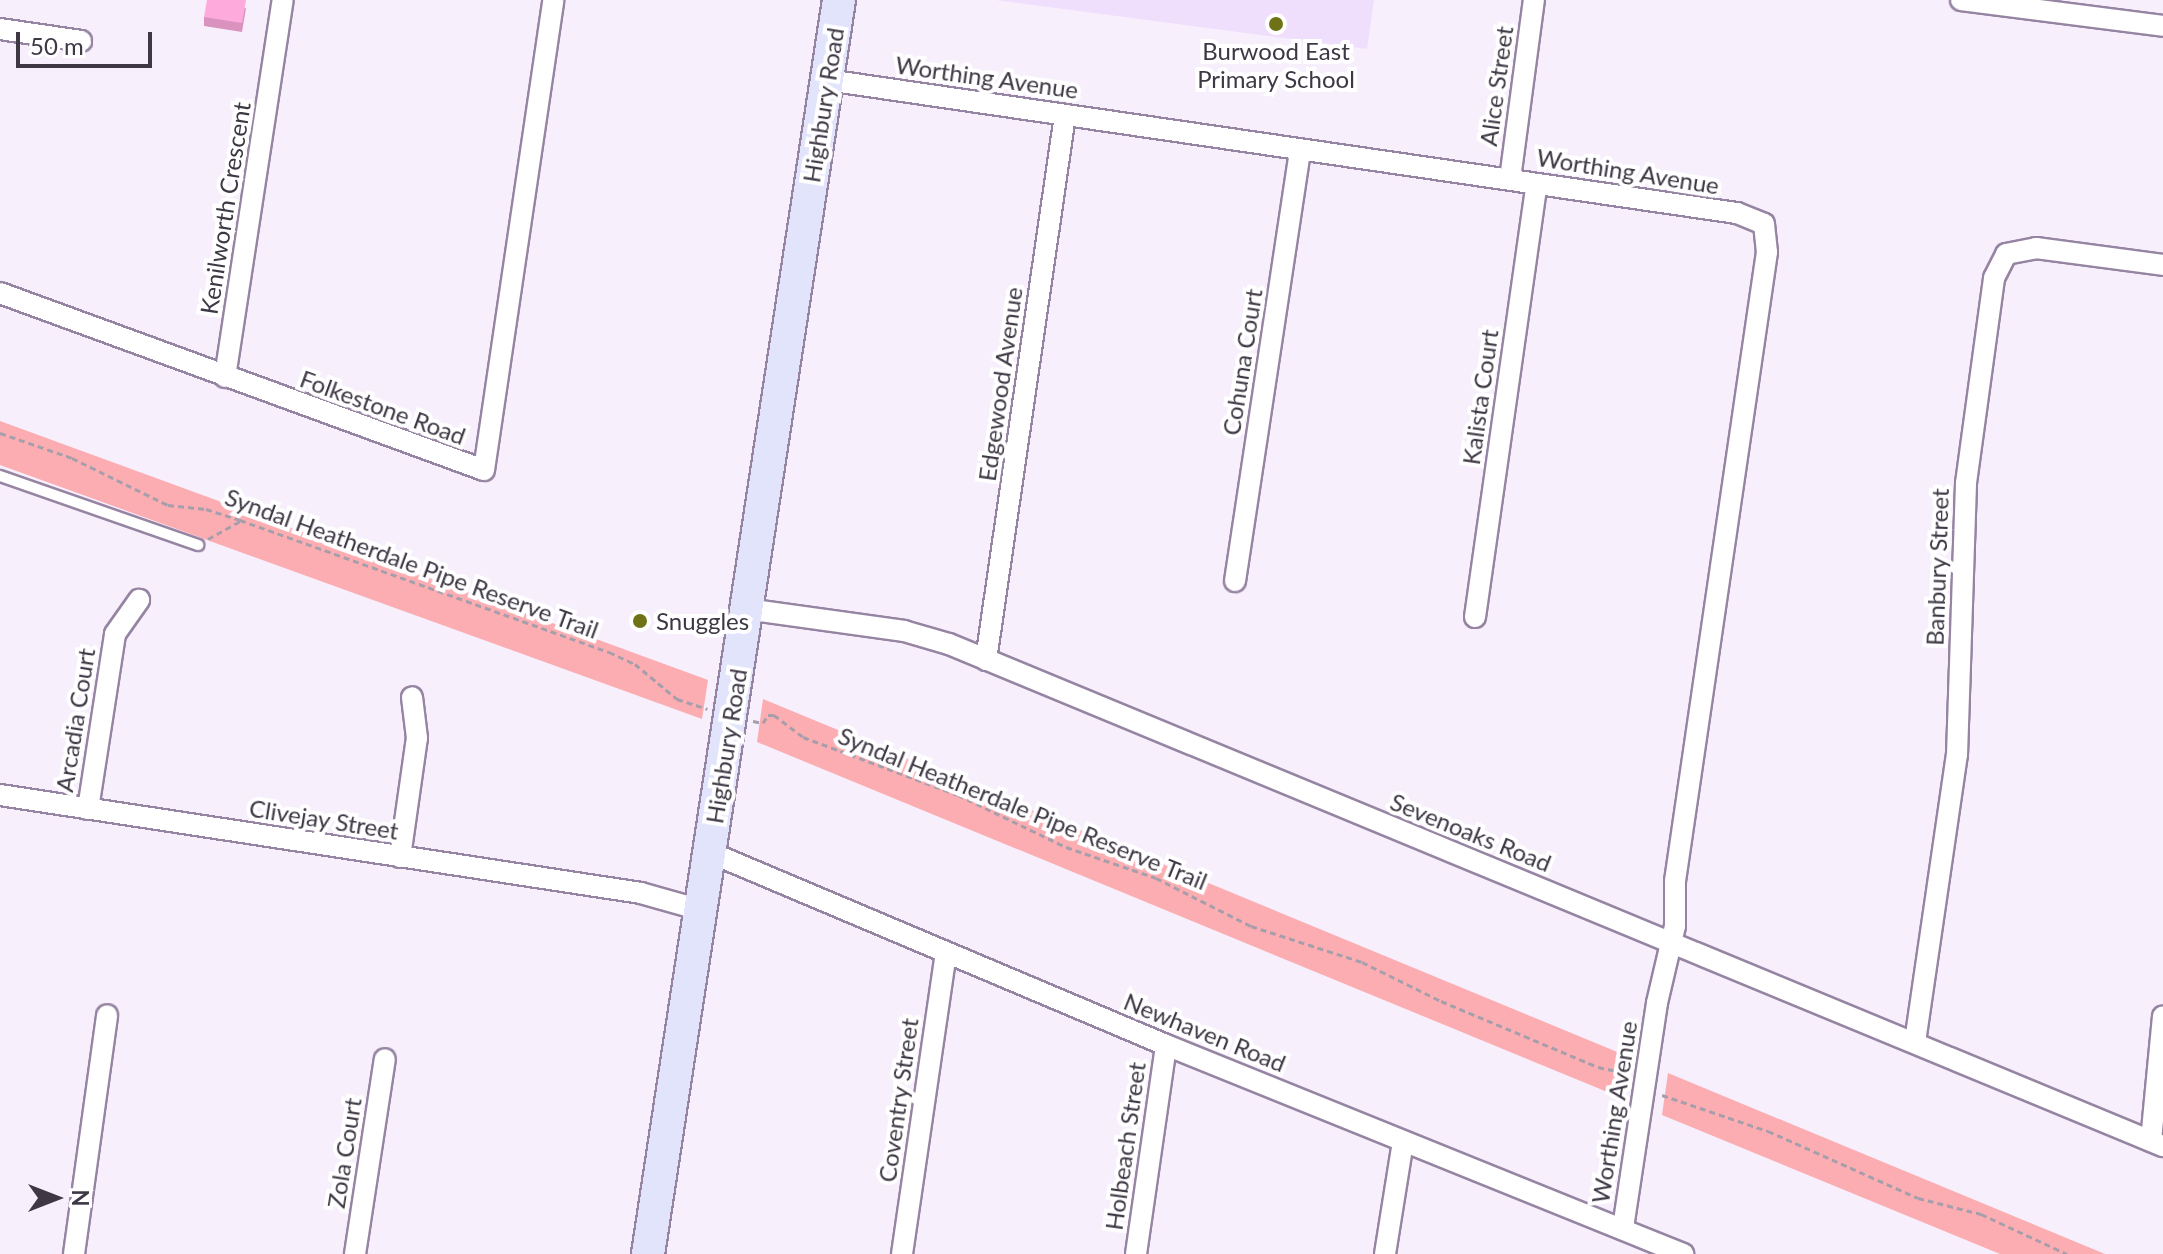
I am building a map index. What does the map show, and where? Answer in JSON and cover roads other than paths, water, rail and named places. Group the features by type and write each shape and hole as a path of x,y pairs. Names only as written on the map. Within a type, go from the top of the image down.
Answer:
{"main road":[{"name":"Highbury Road","path":"648,1254 839,0"}],"street":[{"name":"Kenilworth Crescent","path":"225,377 283,0"},
{"name":"Folkestone Road","path":"0,293 484,470 553,0"},
{"name":"Alice Street","path":"1510,179 1534,0"},
{"path":"1961,0 2163,26"},
{"path":"0,29 81,41"},
{"name":"Worthing Avenue","path":"827,80 1737,213 1764,224 1767,252 1623,1229"},
{"name":"Edgewood Avenue","path":"986,660 1065,115"},
{"name":"Cohuna Court","path":"1235,581 1300,151"},
{"name":"Kalista Court","path":"1475,617 1537,184"},
{"name":"Banbury Street","path":"1915,1042 1957,755 1966,483 1994,278 2006,254 2036,248 2163,265"},
{"name":"Arcadia Court","path":"88,809 115,634 139,600"},
{"name":"Sevenoaks Road","path":"746,609 904,631 986,660 2149,1140"},
{"path":"400,857 417,738 412,697"},
{"name":"Clivejay Street","path":"0,795 702,902"},
{"name":"Newhaven Road","path":"709,852 1166,1045 1683,1254"},
{"name":"Coventry Street","path":"902,1254 946,953"},
{"path":"74,1254 107,1015"},
{"path":"2149,1140 2163,1017"},
{"name":"Holbeach Street","path":"1136,1254 1166,1045"},
{"name":"Zola Court","path":"355,1254 385,1059"},
{"path":"1385,1254 1403,1142"}],"lane":[{"path":"0,476 198,545"}],"place":[{"name":"Burwood East Primary School","path":"1276,24"},
{"name":"Snuggles","path":"640,621"}]}
